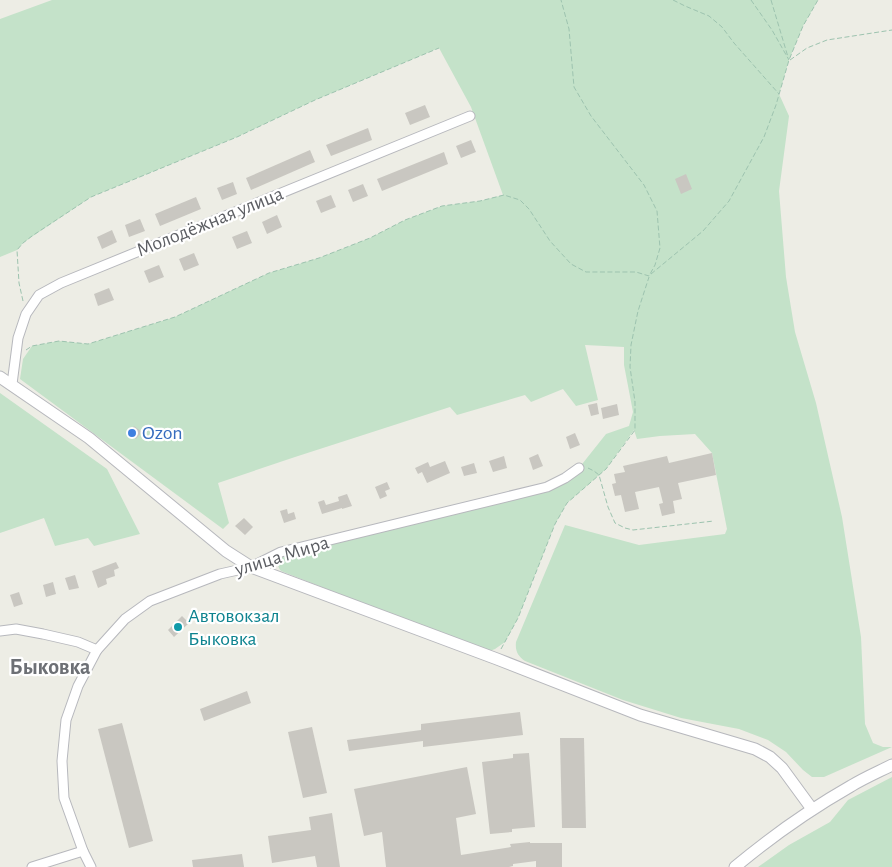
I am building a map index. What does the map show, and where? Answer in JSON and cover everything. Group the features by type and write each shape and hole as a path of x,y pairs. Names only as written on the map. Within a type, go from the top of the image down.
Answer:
{"street":[{"name":"Молодёжная улица","path":"12,384 18,338 26,314 39,294 61,283 470,116"},
{"path":"0,377 89,438 226,551 251,567 640,715 755,749 770,757 782,768 812,809"},
{"name":"улица Мира","path":"91,867 83,851 64,798 62,761 66,720 78,686 97,650 125,619 150,601 220,574 251,567 281,552 548,487 580,468"},
{"path":"0,631 16,629 43,634 78,642 97,650"},
{"path":"735,867 768,840 812,809 853,785 892,766"},
{"path":"32,867 83,851"}],"path":[{"path":"497,659 518,618 556,524 568,503 606,470 635,430 635,402 630,366 632,345 638,311 660,248 657,211 644,186 591,116 574,87 569,29 561,0"},
{"path":"674,0 709,16 722,27 779,94"},
{"path":"751,0 772,30 789,60"},
{"path":"771,0 789,60"},
{"path":"649,276 703,231 729,202 764,137 789,60 803,26 818,0"},
{"path":"789,60 807,48 827,40 892,30"},
{"path":"26,314 19,283 17,250 32,236 91,197 237,137 315,100 440,48"},
{"path":"15,358 32,346 59,342 88,344 175,317 269,273 319,258 370,238 405,220 442,206 480,201 504,195 520,200 529,209 550,241 571,264 586,272 636,272 649,276"},
{"path":"580,468 589,468 599,475 608,507 615,523 625,528 633,530 714,521"}],"green space":[{"path":"52,0 818,0 803,26 789,60 779,94 789,116 779,191 786,277 795,332 816,403 842,517 861,637 865,724 873,743 883,747 892,747 824,777 812,777 786,752 768,740 739,729 681,718 623,700 525,661 519,655 516,642 565,525 639,545 725,534 727,529 712,453 695,434 637,439 634,430 606,469 567,503 555,524 518,618 505,642 487,652 279,569 279,561 284,556 547,487 579,468 606,434 629,426 633,412 624,365 624,347 585,345 598,400 576,406 563,389 531,402 525,395 457,415 450,407 218,483 229,523 223,529 20,379 23,359 32,346 59,341 88,344 175,317 269,273 319,258 370,238 405,220 442,206 480,201 503,195 471,107 439,48 315,100 237,137 91,197 23,243 17,250 0,257 0,19"},
{"path":"0,393 107,469 140,534 94,546 88,538 55,546 44,518 0,533"},
{"path":"892,777 892,867 758,867 789,845 830,822 848,800"}],"building":[{"path":"425,105 430,117 410,125 405,113"},
{"path":"368,128 372,140 331,156 326,145"},
{"path":"471,140 476,152 461,158 456,146"},
{"path":"310,150 315,162 251,190 246,178"},
{"path":"444,152 448,164 382,191 377,179"},
{"path":"686,174 692,189 681,194 675,179"},
{"path":"233,182 237,194 222,200 217,188"},
{"path":"363,184 368,196 353,202 348,190"},
{"path":"331,195 336,207 321,213 316,201"},
{"path":"196,197 201,209 160,226 155,214"},
{"path":"277,215 282,227 267,234 262,222"},
{"path":"140,219 145,231 129,237 125,225"},
{"path":"112,230 117,242 102,249 97,237"},
{"path":"247,231 252,243 237,249 232,237"},
{"path":"194,253 199,265 184,271 179,259"},
{"path":"159,265 164,277 149,283 144,271"},
{"path":"109,288 114,300 98,306 94,294"},
{"path":"597,403 599,414 591,416 588,405"},
{"path":"617,404 619,415 603,419 601,408"},
{"path":"134,426 142,432 136,439 129,433"},
{"path":"575,433 580,445 570,449 566,437"},
{"path":"712,453 716,475 678,483 682,499 673,501 675,513 662,516 659,504 663,503 659,487 635,492 639,509 625,512 621,495 615,496 612,484 616,483 614,474 625,472 623,466 667,456 669,463"},
{"path":"538,454 543,466 533,470 529,458"},
{"path":"504,456 507,468 493,472 489,461"},
{"path":"445,461 450,473 427,483 422,472 418,474 415,468 428,462 430,467"},
{"path":"474,463 477,473 464,476 461,467"},
{"path":"387,482 390,489 385,491 387,496 380,499 375,487"},
{"path":"347,494 352,506 322,514 318,502 324,500 326,505 339,501 338,497"},
{"path":"287,509 288,514 294,512 296,519 284,523 280,511"},
{"path":"244,518 253,527 245,535 235,526"},
{"path":"116,562 119,568 114,570 115,576 106,579 107,584 98,588 92,571"},
{"path":"75,575 79,588 69,590 65,578"},
{"path":"53,582 56,594 46,597 43,585"},
{"path":"19,592 23,604 14,607 10,595"},
{"name":"Автовокзал Быковка","path":"182,616 189,623 174,637 168,630"},
{"path":"247,691 251,703 204,721 200,709"},
{"path":"520,712 523,735 423,747 423,741 349,751 347,740 421,730 421,724"},
{"path":"122,723 153,841 129,848 98,729"},
{"path":"312,727 327,793 303,798 288,732"},
{"path":"560,738 584,738 586,828 562,828"},
{"path":"529,753 535,827 512,829 512,832 490,834 482,762 513,758 513,754"},
{"path":"467,767 476,814 456,818 461,855 511,847 510,844 530,842 562,843 562,867 536,867 536,861 513,864 513,866 509,867 386,867 382,832 364,836 354,789"},
{"path":"332,813 340,867 317,867 315,856 272,863 268,836 311,830 309,817"},
{"path":"242,854 244,867 193,867 192,860"}],"place":[{"name":"Ozon","path":"132,433"},
{"name":"Автовокзал Быковка","path":"178,627"}],"district":[{"name":"Быковка","path":"50,667"}]}
